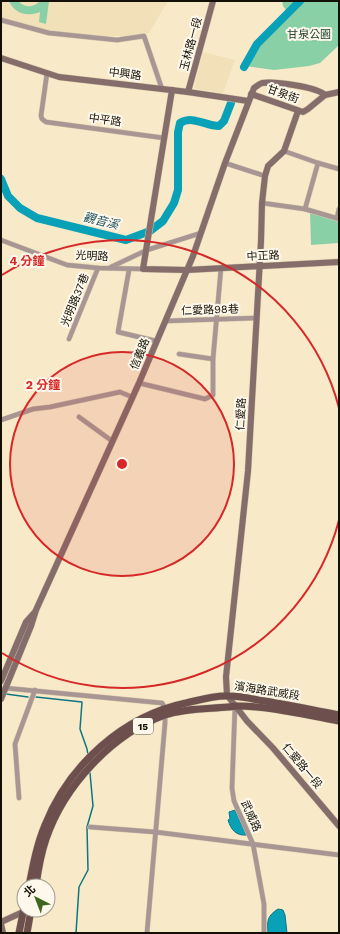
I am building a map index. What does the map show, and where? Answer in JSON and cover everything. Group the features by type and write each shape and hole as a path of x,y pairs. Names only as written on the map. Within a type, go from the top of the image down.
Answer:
{"main road":[{"name":"濱海路武威段","path":"31,878 35,855 45,825 64,788 80,766 90,756 110,738 133,723 165,712 227,695 268,701 339,715"},
{"name":"濱海路武威段","path":"38,878 47,837 62,804 79,778 104,752 165,712 235,706 266,708 339,721"},
{"path":"19,933 22,918"},
{"path":"27,933 30,918"}],"street":[{"name":"玉林路一段","path":"188,92 213,1"},
{"path":"1,20 49,33 117,40 144,36 162,89"},
{"name":"中興路","path":"1,58 59,77 188,92 248,101"},
{"name":"中平路","path":"47,73 41,116 46,122 164,138"},
{"name":"甘泉街","path":"248,101 254,88 259,84 264,83 303,87 322,92 325,95"},
{"path":"143,269 172,90"},
{"name":"甘泉街","path":"251,94 298,111 305,112 325,95 339,92"},
{"name":"信義路","path":"1,699 32,626 36,610 139,383 187,270 248,101"},
{"name":"仁愛路","path":"227,695 226,677 248,471 260,266 262,204 265,176 268,166 284,151 298,111"},
{"path":"284,151 339,169"},
{"path":"225,163 265,176"},
{"path":"306,209 318,163"},
{"path":"262,204 306,209 338,219 339,210"},
{"path":"112,267 147,247 201,233"},
{"name":"光明路","path":"1,240 67,265 98,268 112,267 187,270"},
{"name":"中正路","path":"187,270 339,262"},
{"name":"光明路37巷","path":"69,340 98,268"},
{"path":"139,383 205,399 212,395 213,359 221,268"},
{"path":"129,270 118,332 156,341"},
{"name":"仁愛路98巷","path":"165,321 216,318 257,318"},
{"path":"179,354 213,359"},
{"path":"1,420 33,409 50,407 120,392 132,397"},
{"path":"79,417 112,441"},
{"name":"信義路","path":"1,681 26,622 36,610"},
{"path":"5,689 35,690 162,703 165,712 148,933"},
{"path":"20,798 15,744 35,690"},
{"path":"227,695 235,706"},
{"name":"仁愛路一段","path":"235,706 273,748 339,826"},
{"name":"武威路","path":"235,706 232,788 234,802 253,844 264,904 264,933"},
{"path":"90,827 155,832 339,855"},
{"path":"3,933 1,923 16,915"}],"shaded area":[{"path":"1,1 168,1 149,33 136,36 93,36 50,35 1,23"},
{"path":"203,52 235,60 223,93 196,89 194,87"}],"green space":[{"path":"9,1 18,1 23,5 32,6 40,1 49,1 46,24 39,22 40,12 26,14 18,12"},
{"name":"甘泉公園","path":"282,1 339,1 338,46 320,63 309,66 274,70 245,66 257,44 288,13 283,6"},
{"path":"310,213 339,222 339,243 311,245"}],"water":[{"path":"235,810 247,835 234,832 231,827 228,820 230,819 229,812"},
{"path":"278,909 283,910 285,915 287,933 268,933 268,919"}],"waterway":[{"name":"觀音溪","path":"244,67 257,44 300,1"},
{"name":"觀音溪","path":"1,179 8,196 20,208 37,218 126,240 150,231 163,221 174,203 178,190 178,132 180,123 194,120 219,126 224,121 231,103"},
{"path":"6,694 28,697"},
{"path":"36,697 82,702 80,729 88,755"},
{"path":"76,933 79,887 88,870 87,827 93,806 90,773"}]}
